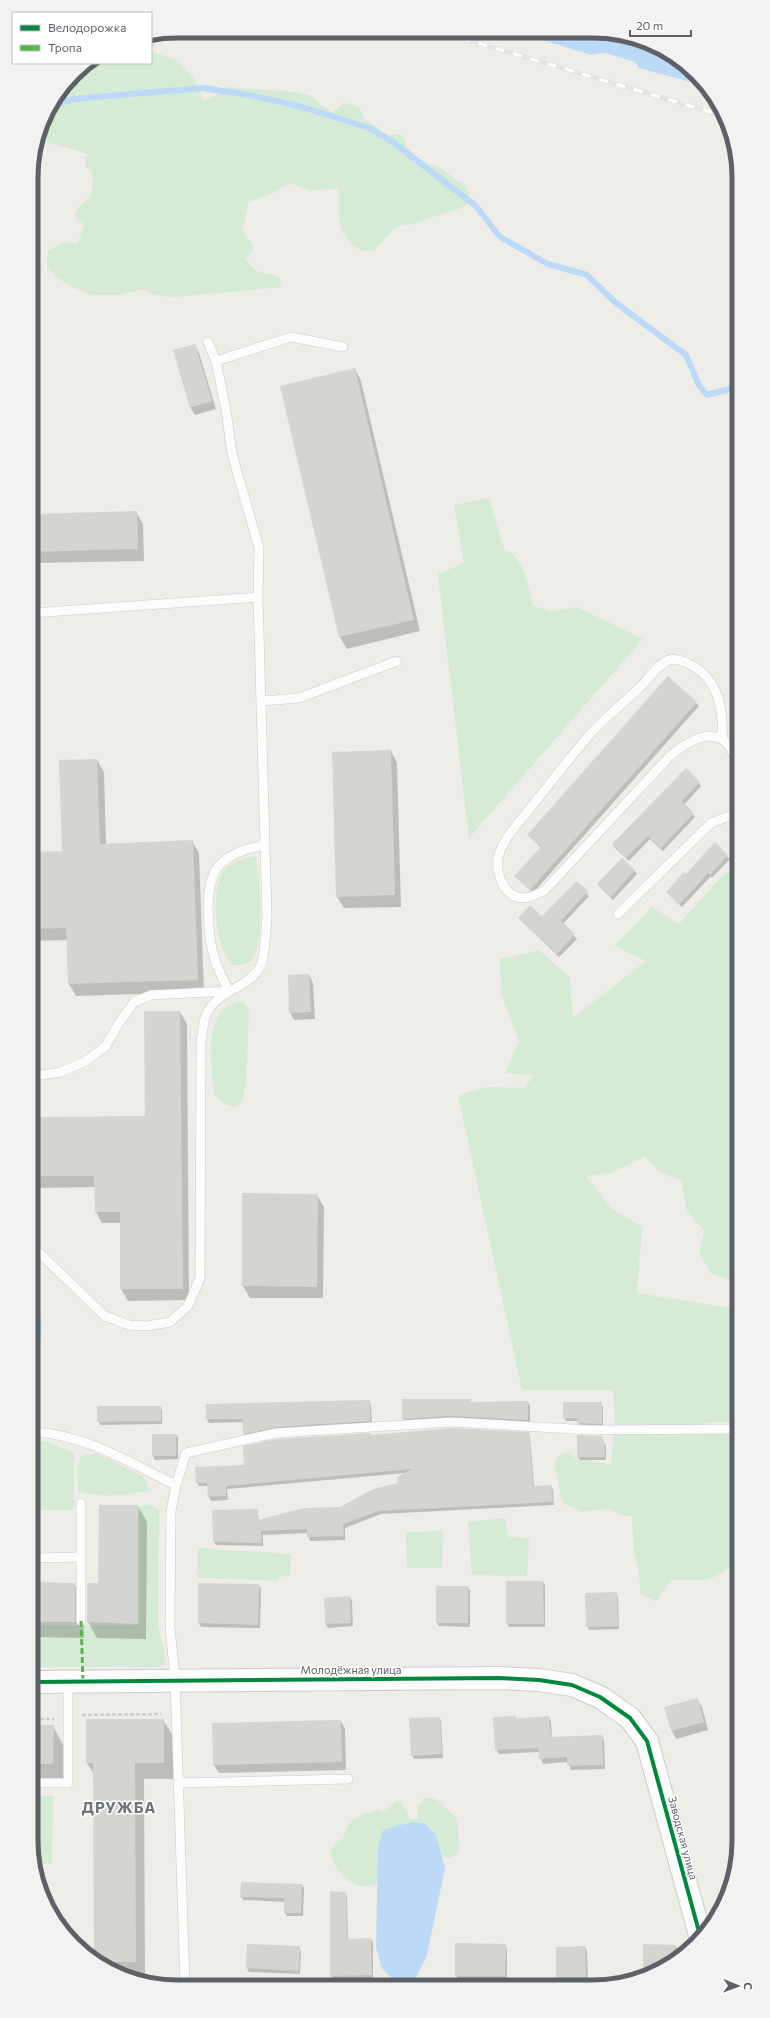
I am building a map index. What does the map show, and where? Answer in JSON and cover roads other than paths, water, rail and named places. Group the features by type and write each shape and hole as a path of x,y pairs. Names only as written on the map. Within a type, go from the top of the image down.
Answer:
{"street":[{"name":"Молодёжная улица","path":"38,1682 498,1678 538,1680 572,1685 600,1697 630,1718 647,1741"},
{"name":"Заводская улица","path":"647,1741 699,1932"}],"lane":[{"path":"216,361 291,337 343,347"},
{"path":"38,1252 105,1316 129,1326 147,1326 170,1322 188,1306 200,1278 201,1043 204,1020 213,1004 229,991 250,979 261,964 267,916 258,596 259,548 232,454 226,410 216,361 208,342"},
{"path":"38,613 258,596"},
{"path":"722,739 723,718 717,695 709,677 698,668 684,661 669,660 657,668 640,687 623,701 593,731 512,832 499,854 497,871 502,884 512,894 524,898 544,891 680,748 705,736 722,739 732,751"},
{"path":"261,701 299,698 397,661"},
{"path":"618,914 710,823 732,815"},
{"path":"229,991 215,960 209,891 212,877 218,867 228,858 249,848 265,845"},
{"path":"38,1075 61,1072 84,1062 105,1047 119,1023 134,1002 151,995 229,991"},
{"path":"185,1980 176,1714 170,1619 171,1511 176,1484 186,1453 276,1433 452,1422 590,1430 732,1428"},
{"path":"38,1432 48,1433 98,1446 176,1484"},
{"path":"81,1503 81,1621"},
{"path":"38,1558 81,1556"},
{"path":"38,1783 68,1783 68,1682"},
{"path":"178,1783 348,1779"}],"water":[{"path":"536,38 571,38 574,41 583,38 602,38 638,45 655,52 678,67 695,83 639,68 635,62 605,53 591,55"},
{"path":"38,1307 41,1315 40,1347 38,1355"},
{"path":"412,1822 425,1824 436,1835 445,1868 427,1955 415,1980 394,1980 382,1969 376,1948 378,1847 383,1830"}],"waterway":[{"path":"59,104 73,99 203,88 249,95 299,106 369,128 390,140 476,206 500,237 548,264 587,275 616,303 686,355 699,385 707,395 732,388"}],"railway":[{"path":"461,38 716,114"}],"district":[{"name":"ДРУЖБА","path":"119,1808"}]}
